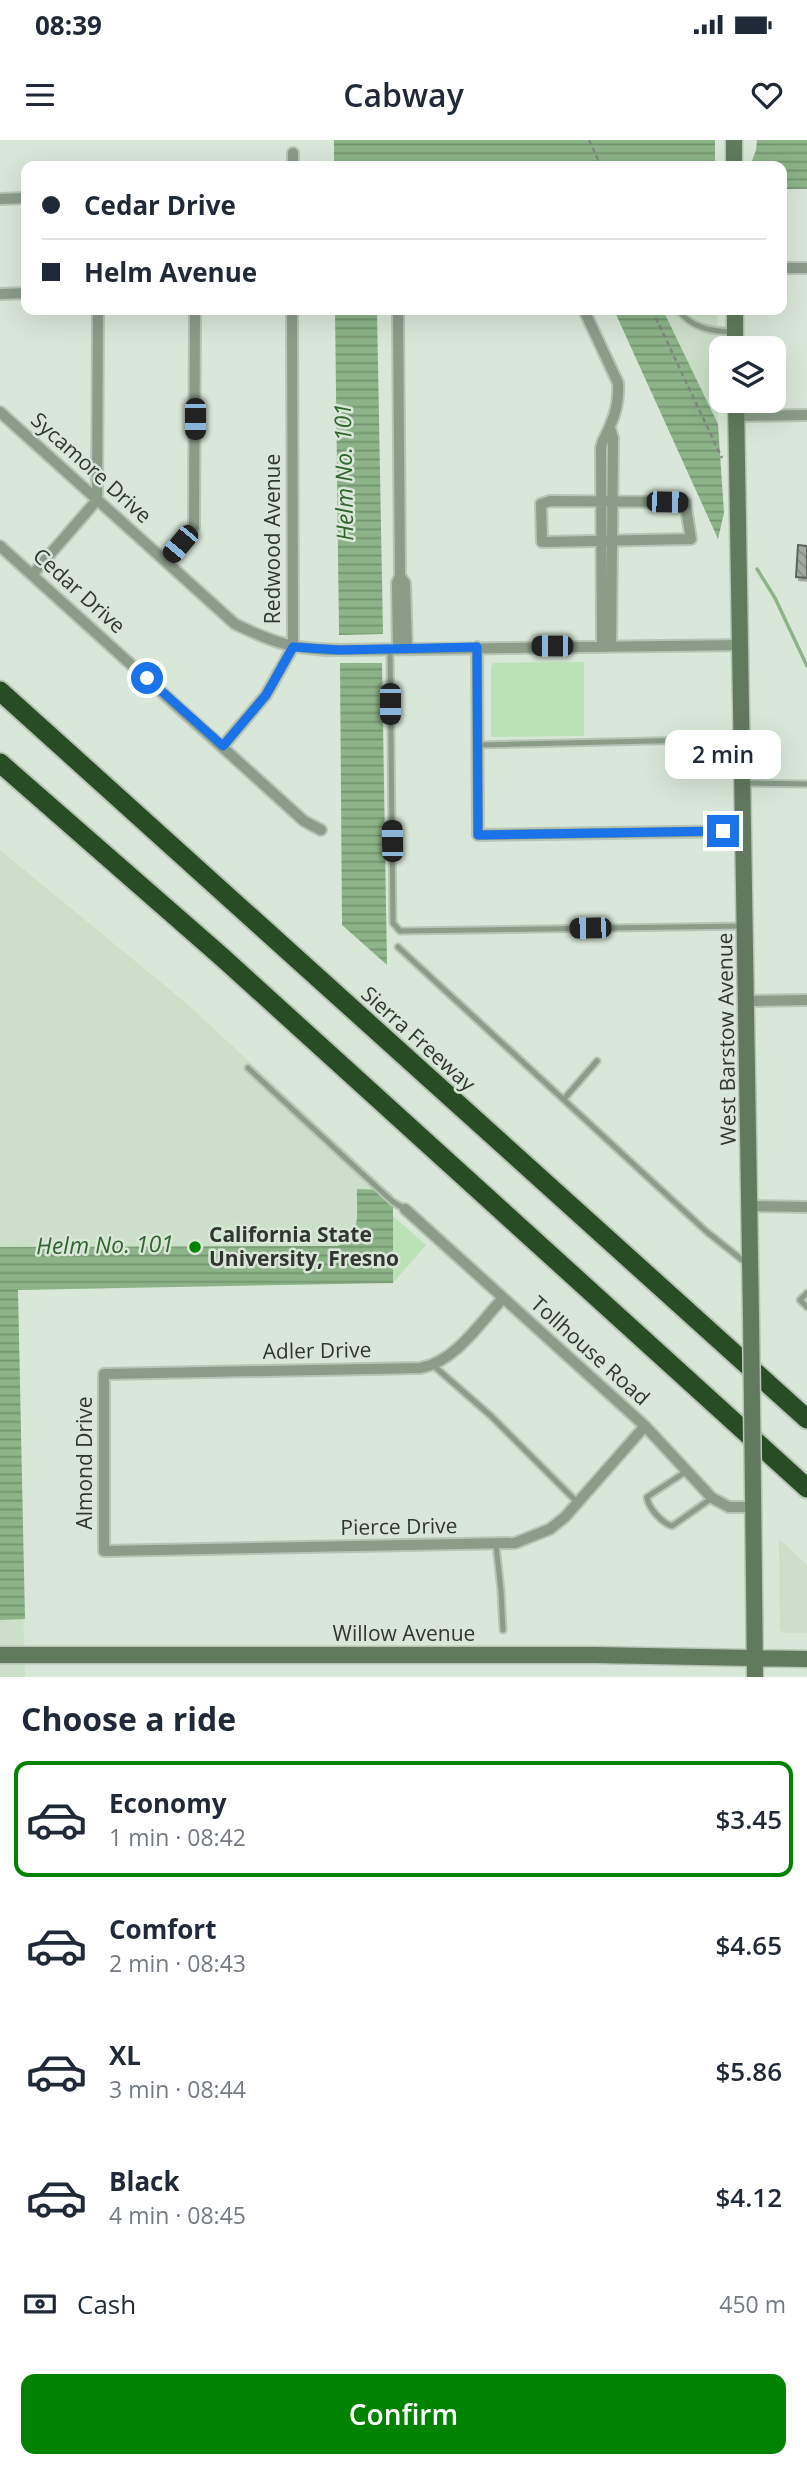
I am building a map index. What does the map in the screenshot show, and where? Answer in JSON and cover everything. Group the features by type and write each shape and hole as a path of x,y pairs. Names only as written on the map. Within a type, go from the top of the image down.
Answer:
{"highway":[{"name":"Sierra Freeway","path":"0,691 807,1419"},
{"path":"0,764 222,957 807,1488"}],"main road":[{"path":"734,140 734,161"},
{"path":"735,315 735,336"},
{"name":"West Barstow Avenue","path":"737,413 748,1001 755,1677"},
{"name":"Willow Avenue","path":"0,1655 595,1655 807,1659"}],"street":[{"path":"293,153 293,161"},
{"path":"0,199 21,198"},
{"path":"787,268 807,268"},
{"path":"0,294 21,293"},
{"path":"32,575 97,500 98,315"},
{"path":"166,561 194,527 195,315"},
{"name":"Redwood Avenue","path":"223,746 266,695 293,647 292,315"},
{"path":"398,315 398,649"},
{"path":"586,315 618,383 619,394 610,428 603,436 601,448 606,501 607,646"},
{"name":"Sycamore Drive","path":"0,412 235,624 293,647 319,650 741,645"},
{"path":"786,413 807,415"},
{"path":"550,501 685,502 691,539 606,540 542,542 541,505 550,501"},
{"name":"Cedar Drive","path":"0,546 304,821 321,830"},
{"path":"477,647 478,835 744,831"},
{"path":"748,1001 807,1000"},
{"path":"750,1206 807,1207"},
{"name":"Tollhouse Road","path":"405,1209 645,1426 712,1498"},
{"path":"434,1366 453,1351 502,1298"},
{"name":"Adler Drive","path":"104,1374 434,1366"},
{"name":"Almond Drive","path":"104,1374 104,1551"},
{"name":"Pierce Drive","path":"104,1551 496,1545 534,1538 550,1530 578,1503 645,1426"},
{"path":"712,1498 729,1507 753,1499"}],"lane":[{"path":"682,315 701,328 724,336"},
{"path":"398,649 393,923 400,930 746,926"},
{"path":"478,746 743,739"},
{"path":"744,783 807,784"},
{"path":"398,947 707,1231 751,1267"},
{"path":"564,1099 597,1061"},
{"path":"248,1068 393,1202 405,1209"},
{"path":"807,1293 800,1300 807,1307"},
{"path":"434,1366 491,1416 578,1503"},
{"path":"688,1470 647,1497 647,1503 672,1527 712,1498"},
{"path":"496,1545 503,1630"}],"path":[{"path":"589,140 599,161"},
{"path":"654,315 723,461"}],"shaded area":[{"path":"665,315 717,315 717,336 709,336 709,405"},
{"path":"584,662 584,736 491,737 493,663"},
{"name":"California State University, Fresno","path":"0,850 186,1003 392,1194 390,1280 14,1289 25,1677 0,1677"},
{"path":"393,1216 426,1245 393,1283"},
{"path":"779,1539 807,1565 807,1633 784,1633 780,1630"}],"water":[{"path":"334,140 715,140 715,161 334,161"},
{"path":"757,140 807,140 807,189 787,189 787,161 752,161"},
{"name":"Helm No. 101","path":"335,315 377,315 383,634 339,635"},
{"path":"616,315 665,315 709,405 709,413 713,413 718,424 724,513 718,539"},
{"path":"340,663 382,663 387,965 342,925"},
{"path":"357,1189 386,1190 393,1196 393,1283 18,1290 25,1619 0,1620 0,1247 338,1246 346,1241 355,1229"}],"building":[{"path":"798,545 807,546 807,578 796,577"}],"waterway":[{"path":"757,569 775,598 807,666"}],"place":[{"name":"California State University, Fresno","path":"195,1247"}],"route":[{"path":"147,678 223,746 266,695 293,647 319,650 477,647 478,835 723,831"}]}
